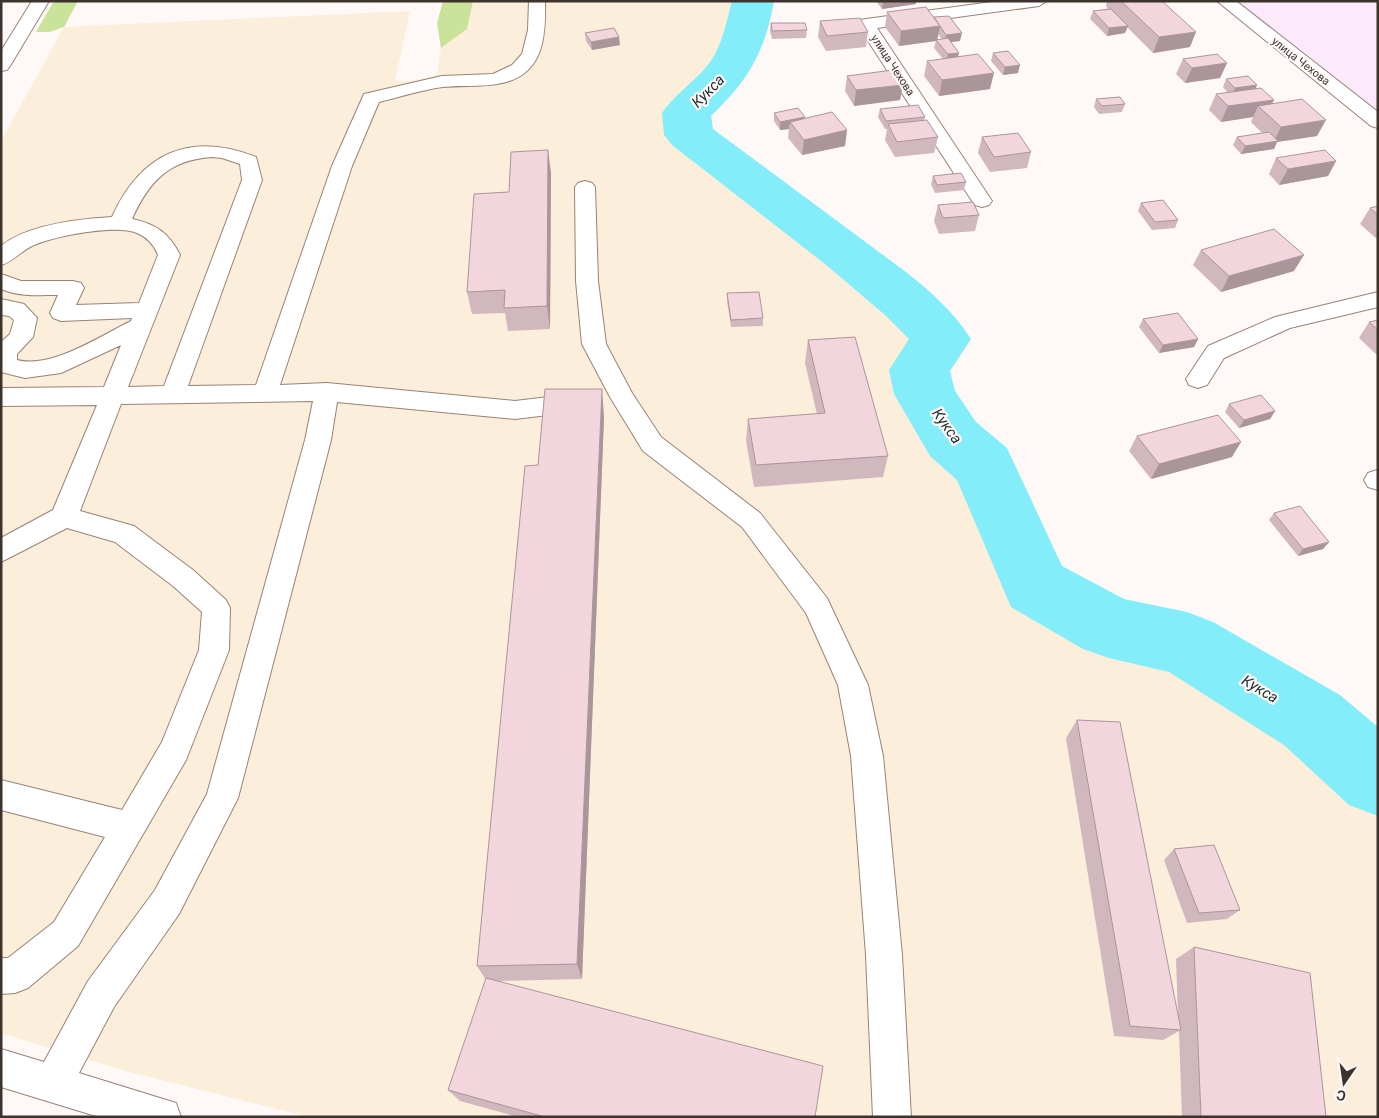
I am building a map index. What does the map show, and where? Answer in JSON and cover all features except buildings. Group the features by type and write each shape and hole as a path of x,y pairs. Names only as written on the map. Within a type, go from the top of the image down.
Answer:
{"street":[{"path":"4,56 41,1"},
{"path":"265,394 342,166 371,98 442,82 496,79 518,69 531,55 537,30 537,1"},
{"name":"улица Чехова","path":"982,201 866,24 1039,1"},
{"name":"улица Чехова","path":"1225,1 1378,122"},
{"path":"119,225 138,188 154,171 176,158 197,152 223,152 249,161 252,180 173,395"},
{"path":"585,187 587,280 594,344 622,397 652,444 751,520 817,606 853,685 867,756 884,955 892,1117"},
{"path":"1,258 27,239 67,227 119,225 142,227 162,239 169,255 64,518 1,551"},
{"path":"1,281 19,288 73,288 62,313 144,318"},
{"path":"1198,379 1216,352 1283,322 1378,299"},
{"path":"1,307 16,309 26,318 21,337 5,352 6,365 25,370 61,365 144,318"},
{"path":"53,1083 101,994 167,902 222,798 318,440 327,392"},
{"path":"1,397 327,392 515,410 622,397"},
{"path":"1,412 27,397"},
{"path":"1,976 15,975 66,934 175,750 214,650 216,608 183,578 124,534 64,518"},
{"path":"1,795 129,827"},
{"path":"1,1068 162,1117"}],"shaded area":[{"path":"473,1 747,1 741,30 731,58 710,84 680,110 681,135 914,318 930,339 911,368 913,394 942,441 977,473 1025,589 1107,638 1188,655 1299,724 1366,790 1378,812 1378,1117 309,1117 122,1070 1,1033 1,141 64,27 410,11 395,81 411,81 437,75 441,48 467,29"},
{"path":"1238,1 1378,1 1378,114"}],"green space":[{"path":"54,1 78,1 64,27 50,32 36,32"},
{"path":"443,1 473,1 467,29 441,48 437,23"}],"waterway":[{"name":"Кукса","path":"753,1 744,38 732,65 713,87 686,113 689,135 866,269 915,310 941,339 919,370 925,394 953,439 984,466 1036,586 1109,627 1187,644 1312,720 1378,778"}]}
